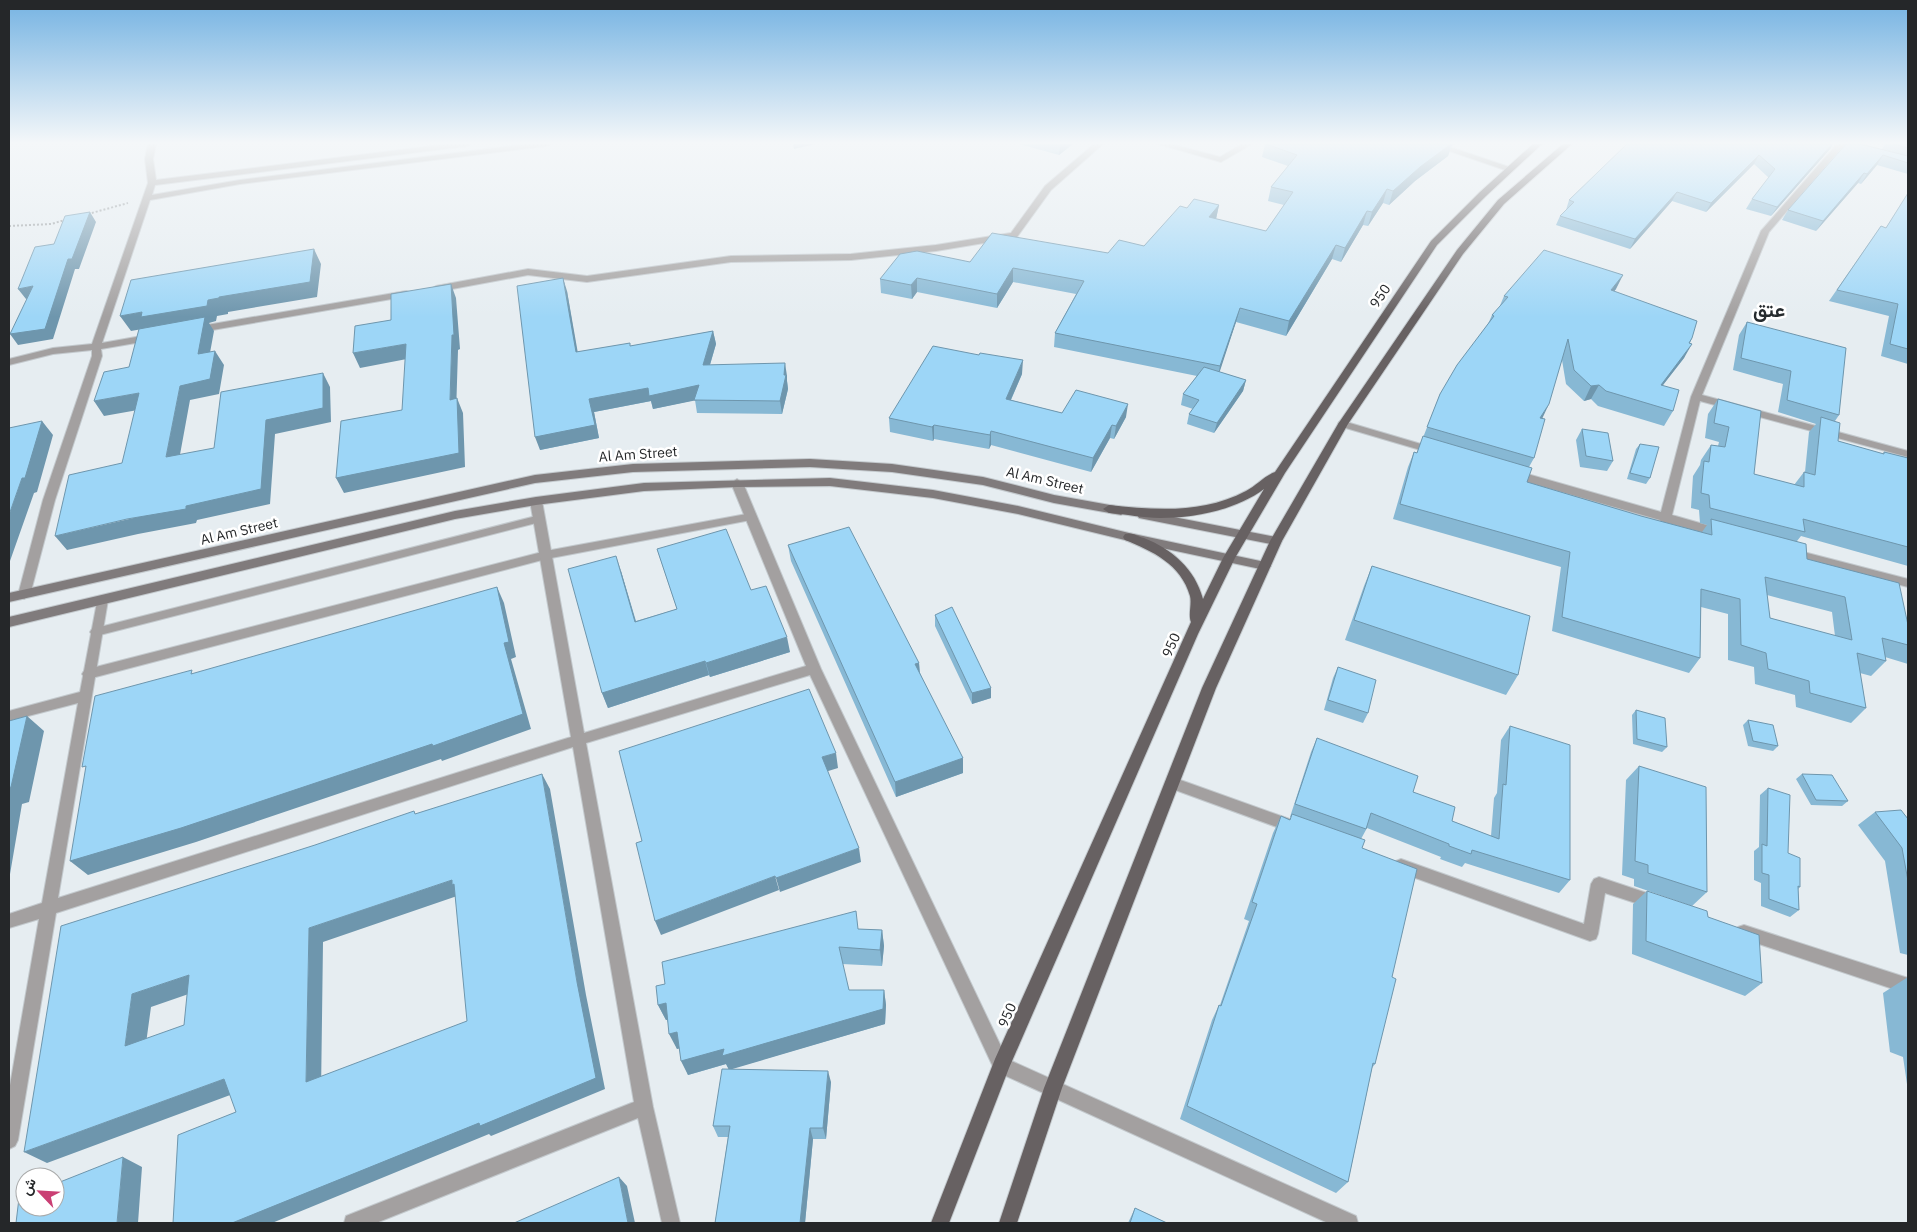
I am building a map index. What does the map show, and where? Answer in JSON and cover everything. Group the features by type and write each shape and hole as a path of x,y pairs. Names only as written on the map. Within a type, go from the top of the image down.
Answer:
{"main road":[{"name":"950","path":"940,1223 1001,1065 1192,634 1229,558 1280,472 1434,243 1477,201"},
{"path":"1008,1223 1053,1088 1208,688 1276,541 1343,424 1460,252 1502,201"},
{"name":"Al Am Street","path":"9,598 535,479 633,468 810,463 892,468 982,481 1054,499 1245,533 1276,541"},
{"path":"1109,509 1160,514 1208,509 1250,494 1280,472"},
{"path":"9,622 455,515 536,501 644,487 830,482 933,494 1018,510 1129,537 1265,566"},
{"path":"1129,537 1157,548 1179,566 1194,587 1198,611 1192,634"}],"street":[{"path":"24,595 49,500 96,356 96,347 146,201"},
{"path":"183,332 528,272 587,279 731,259 870,255 936,248 1014,235 1038,201"},
{"path":"1665,519 1696,397 1765,231 1791,201"},
{"path":"9,362 53,351 96,347 164,336"},
{"path":"1696,397 1908,454"},
{"path":"1343,424 1447,455"},
{"path":"1504,471 1665,519 1730,536"},
{"path":"737,483 814,669 1001,1065 1349,1223"},
{"path":"536,501 644,1107 671,1223"},
{"path":"1777,549 1908,583"},
{"path":"9,1140 102,600"},
{"path":"9,921 578,740 814,669"},
{"path":"9,716 84,696"},
{"path":"1172,783 1311,833"},
{"path":"1385,860 1590,934 1599,884 1674,909"},
{"path":"1730,927 1908,986"},
{"path":"354,1223 644,1107"}],"lane":[{"path":"88,674 546,555 752,517"},
{"path":"96,632 540,519"}],"path":[{"path":"80,216 134,201"},
{"path":"9,226 51,224 70,218"}],"building":[{"path":"1192,201 1204,201 1219,205 1209,217 1266,231 1286,201 1379,201 1372,212 1367,211 1345,248 1336,245 1289,321 1240,308 1220,366 1055,333 1084,281 1013,268 997,294 917,278 911,285 880,279 900,254 917,251 970,262 992,233 1108,253 1119,240 1144,246 1180,206 1187,208"},
{"path":"1669,201 1635,239 1560,216 1574,202"},
{"path":"1760,201 1782,201 1777,207"},
{"path":"1795,201 1840,201 1823,221 1788,210"},
{"path":"1903,201 1908,201 1908,349 1890,344 1898,304 1837,290 1881,226 1886,228"},
{"path":"90,212 72,259 68,259 45,329 10,334 33,286 18,289 35,247 54,244 65,216"},
{"path":"314,249 310,282 219,297 208,300 207,306 141,317 142,312 120,316 131,280"},
{"path":"1544,250 1623,275 1611,290 1697,321 1689,343 1692,344 1661,385 1679,390 1673,411 1606,391 1599,385 1591,386 1574,370 1568,339 1549,404 1540,418 1545,419 1534,458 1427,427 1440,394 1457,365 1494,316 1492,315 1508,297 1504,296"},
{"path":"563,278 576,352 630,343 630,346 713,331 703,365 785,363 784,375 786,375 780,401 694,400 699,385 649,396 648,388 589,399 595,425 535,437 517,286"},
{"path":"451,284 454,335 452,335 450,400 457,398 459,453 336,478 341,421 402,410 406,344 353,353 355,326 391,320 391,294"},
{"path":"205,317 198,354 215,351 210,379 180,386 166,457 214,448 221,392 323,373 323,408 266,420 261,489 186,506 186,509 127,519 55,536 69,475 122,463 139,393 94,401 104,372 129,367 139,329"},
{"path":"1747,322 1846,348 1839,415 1787,400 1791,371 1741,358"},
{"path":"933,346 979,355 980,353 1023,360 1006,399 1062,413 1076,390 1128,404 1116,426 1112,425 1093,458 991,431 990,435 934,425 932,427 889,418"},
{"path":"1204,367 1246,380 1217,423 1189,414 1199,400 1183,394"},
{"path":"1718,399 1761,411 1754,474 1804,487 1804,472 1815,475 1821,417 1840,423 1838,441 1884,454 1884,452 1908,458 1908,547 1803,519 1805,532 1710,508 1709,495 1701,493 1704,461 1709,462 1711,445 1725,447 1729,427 1714,423"},
{"path":"42,421 25,478 22,478 9,515 9,428"},
{"path":"1582,429 1608,433 1613,461 1586,456"},
{"path":"1423,436 1532,468 1527,482 1641,516 1712,535 1711,519 1806,544 1807,559 1899,583 1908,625 1908,645 1882,638 1886,661 1857,653 1866,708 1810,693 1809,681 1768,669 1766,653 1741,645 1740,599 1701,589 1700,658 1562,617 1570,552 1400,504 1414,452 1417,453","holes":["1765,577 1845,597 1852,640 1770,618"]},
{"path":"1640,444 1659,447 1650,478 1630,473"},
{"path":"849,527 919,663 915,664 963,758 895,782 788,545"},
{"path":"726,529 751,590 766,586 787,637 602,693 568,569 616,556 635,622 677,609 657,549"},
{"path":"1372,566 1530,616 1518,675 1354,620"},
{"path":"497,587 509,642 504,643 523,714 433,746 432,744 181,828 70,861 86,766 82,767 95,696 192,670 191,674"},
{"path":"952,607 991,688 972,693 935,615"},
{"path":"1338,667 1376,680 1368,713 1328,700"},
{"path":"809,689 836,753 822,757 859,848 776,878 775,876 655,921 636,843 642,841 619,751"},
{"path":"1636,710 1665,718 1667,747 1637,739"},
{"path":"27,716 11,787 9,788 9,721"},
{"path":"1748,720 1773,725 1778,746 1753,741"},
{"path":"1510,726 1570,745 1570,880 1472,850 1471,854 1371,813 1366,829 1295,804 1317,738 1418,776 1413,792 1455,807 1452,821 1499,839 1503,784 1506,785"},
{"path":"1639,766 1706,787 1707,892 1648,873 1648,865 1635,861"},
{"path":"542,774 577,982 596,1078 480,1126 479,1123 232,1223 173,1223 178,1135 236,1112 224,1079 24,1152 61,926 315,845 414,811 415,814","holes":["452,880 452,885 454,884 467,1021 306,1082 309,928","189,975 184,1025 125,1046 132,994"]},
{"path":"1802,774 1832,775 1848,801 1816,800"},
{"path":"1768,788 1790,795 1788,853 1800,858 1799,910 1769,899 1769,875 1762,873 1762,844 1767,846"},
{"path":"1901,810 1908,819 1908,881 1902,848 1875,812"},
{"path":"1292,814 1365,840 1362,848 1417,869 1392,977 1396,979 1375,1064 1373,1063 1348,1182 1187,1106 1219,1005 1221,1006 1257,904 1252,902 1281,816 1290,820"},
{"path":"1647,891 1707,911 1708,917 1759,935 1762,983 1646,941"},
{"path":"856,911 858,929 882,930 880,950 839,947 849,990 884,990 883,1009 722,1056 724,1049 681,1061 677,1032 669,1034 666,1003 658,1005 656,986 665,984 662,962"},
{"path":"722,1069 828,1071 823,1128 810,1128 800,1223 715,1223 730,1126 713,1126"},
{"path":"123,1157 117,1223 16,1223 17,1217 65,1217 65,1180"},
{"path":"619,1177 628,1223 514,1223"},
{"path":"1135,1208 1167,1223 1130,1223"}],"district":[{"name":"عتق","path":"1769,310"}]}
